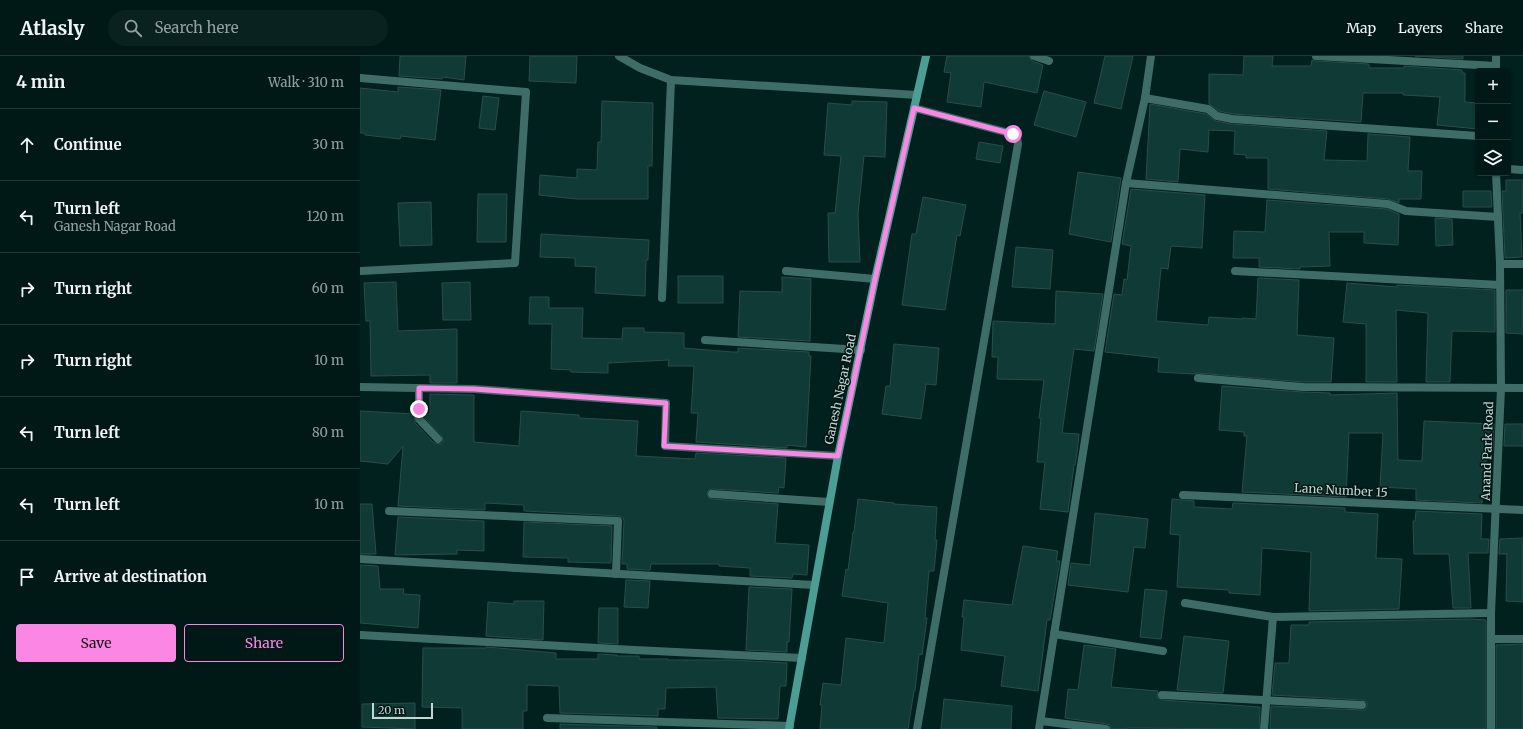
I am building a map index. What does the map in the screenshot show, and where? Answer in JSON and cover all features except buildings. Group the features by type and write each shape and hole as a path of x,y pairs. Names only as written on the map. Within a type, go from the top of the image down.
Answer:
{"street":[{"path":"619,56 640,68 671,80 917,95"},
{"name":"Ganesh Nagar Road","path":"790,728 814,585 838,456 875,279 926,56"},
{"path":"1034,56 1049,61"},
{"path":"1106,729 1040,725 1126,183 1145,98 1151,56"},
{"path":"1316,56 1482,68"},
{"path":"1496,56 1496,68"},
{"path":"360,78 526,92 515,262 360,271"},
{"path":"662,298 671,80"},
{"path":"1145,98 1208,109 1217,116 1232,119 1475,136"},
{"path":"914,108 1013,134 1017,138 1018,144 917,729"},
{"path":"1511,169 1523,170"},
{"name":"Anand Park Road","path":"1491,729 1491,613 1502,388 1500,264 1496,176"},
{"path":"1126,183 1388,204 1406,211 1498,217"},
{"path":"1500,264 1523,264"},
{"path":"786,271 875,279"},
{"path":"1236,271 1500,285"},
{"path":"705,340 861,350"},
{"path":"1198,378 1303,388 1523,388"},
{"path":"360,387 474,389 666,403 664,446 838,456"},
{"path":"419,388 419,419 438,440"},
{"path":"712,494 829,502"},
{"name":"Lane Number 15","path":"1183,495 1523,510"},
{"path":"389,511 618,520 616,574"},
{"path":"360,559 814,585"},
{"path":"1185,603 1273,617 1491,613"},
{"path":"1264,729 1273,617"},
{"path":"1054,634 1163,651"},
{"path":"360,635 802,658"},
{"path":"1491,639 1523,639"},
{"path":"1162,695 1362,705"},
{"path":"547,718 790,728"}],"route":[{"path":"419,409 419,388 474,389 666,403 664,446 838,456 875,279 914,108 1013,134"}]}
